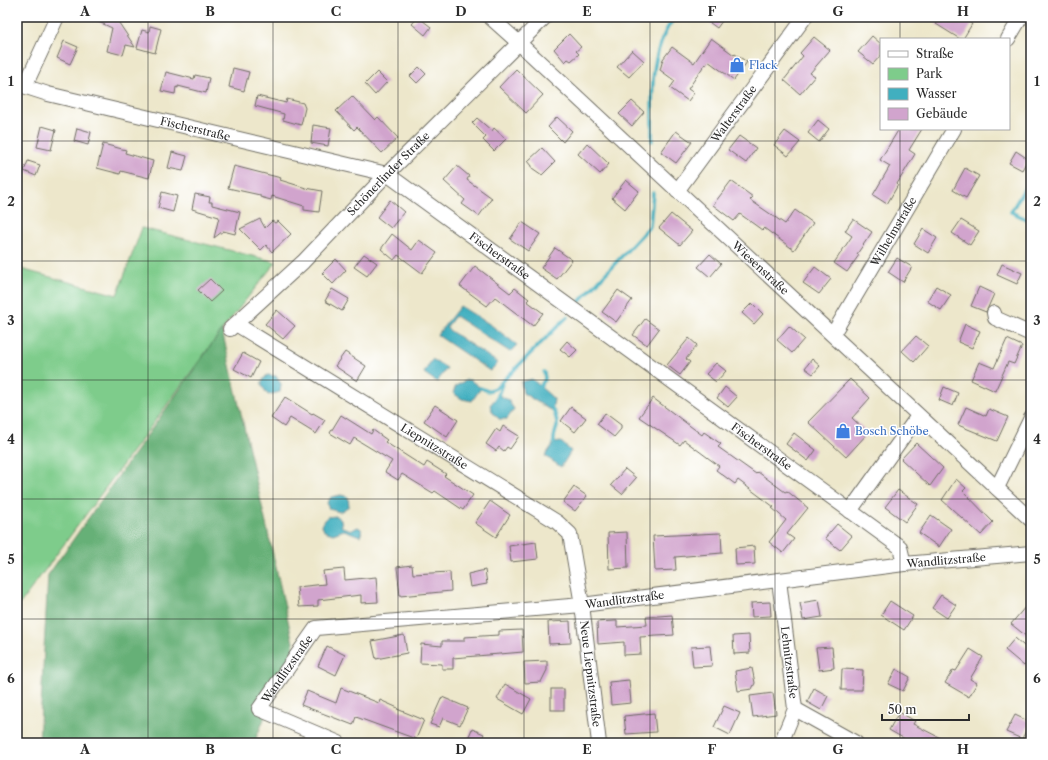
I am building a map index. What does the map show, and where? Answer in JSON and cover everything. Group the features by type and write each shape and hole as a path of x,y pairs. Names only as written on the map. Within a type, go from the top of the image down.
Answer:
{"street":[{"path":"21,85 57,17"},
{"name":"Wiesenstraße","path":"490,17 833,334 918,416 1031,520"},
{"name":"Schönerlinder Straße","path":"233,327 303,262 387,174 545,17"},
{"name":"Walterstraße","path":"677,191 805,17"},
{"path":"1009,38 1021,17"},
{"name":"Fischerstraße","path":"21,85 48,94 387,174 900,547 904,564"},
{"name":"Wilhelmstraße","path":"833,334 953,130"},
{"path":"994,312 995,318 1031,334"},
{"name":"Liepnitzstraße","path":"233,327 557,522 570,534 582,605"},
{"path":"850,511 918,416"},
{"path":"997,488 1031,418"},
{"name":"Wandlitzstraße","path":"339,743 259,709 316,628 582,605 904,564 1031,553"},
{"name":"Lehnitzstraße","path":"779,580 795,710 781,743"},
{"name":"Neue Liepnitzstraße","path":"582,605 599,743"},
{"path":"795,710 856,743"}],"green space":[{"path":"142,228 276,262 222,330 17,608 17,268 117,295"},
{"path":"222,330 294,647 254,743 39,743 48,575"}],"water":[{"path":"460,306 491,325 517,345 510,352 455,316 446,328 498,363 490,371 437,335"},
{"path":"432,359 447,368 437,382 424,373"},
{"path":"267,375 276,376 281,384 280,392 268,395 262,386 262,381"},
{"path":"532,379 554,399 553,406 550,410 523,393 521,382"},
{"path":"466,380 470,380 481,388 472,401 462,399 453,393 456,386"},
{"path":"499,395 508,400 514,409 507,419 499,419 493,413 490,405"},
{"path":"561,442 571,451 561,467 545,456 554,443"},
{"path":"341,495 348,497 349,506 340,512 329,509 327,503 331,497"},
{"path":"336,516 341,520 342,527 352,530 358,527 361,529 362,532 360,536 344,530 333,534 324,531 322,525 327,517"}],"building":[{"path":"88,17 115,17 135,47 126,45 123,55 107,51 112,28"},
{"path":"418,17 431,27 425,35 412,24"},
{"path":"702,17 725,17 717,28"},
{"path":"941,17 961,17 972,24 964,38 958,38 936,24"},
{"path":"150,26 161,29 155,53 137,48 142,30 149,32"},
{"path":"569,34 581,47 576,51 579,54 571,61 568,59 565,62 554,49"},
{"path":"872,36 880,43 880,56 873,64 858,52"},
{"path":"814,37 830,50 810,73 815,76 800,94 784,80 803,56 800,53"},
{"path":"711,38 734,55 735,54 747,62 734,80 708,61 688,89 694,93 688,101 670,88 675,81 660,70 663,59 672,47 694,63"},
{"path":"64,41 78,47 70,64 57,58"},
{"path":"632,50 644,61 629,77 617,67"},
{"path":"419,67 426,74 417,83 410,76"},
{"path":"233,68 249,72 244,91 229,87"},
{"path":"516,69 543,95 526,113 499,87"},
{"path":"166,72 194,79 195,75 209,78 206,93 178,86 178,88 176,87 175,94 161,91"},
{"path":"377,72 387,82 375,95 365,84"},
{"path":"257,96 286,103 287,99 303,103 305,108 301,125 283,120 284,114 255,106"},
{"path":"352,96 375,120 378,117 398,138 382,153 357,127 354,130 336,111"},
{"path":"632,101 644,112 632,126 619,114"},
{"path":"557,117 572,131 563,142 548,127"},
{"path":"477,118 492,131 494,128 506,139 494,151 483,140 486,137 472,123"},
{"path":"818,120 829,129 819,142 808,133"},
{"path":"313,125 331,128 328,146 311,143"},
{"path":"42,126 56,130 51,150 37,147"},
{"path":"77,128 91,132 88,145 74,141"},
{"path":"898,130 921,130 909,150 915,154 887,204 873,195 890,166 880,160"},
{"path":"676,131 692,142 676,163 661,152"},
{"path":"785,131 800,142 788,156 774,145"},
{"path":"739,136 756,148 746,163 728,150"},
{"path":"587,143 609,164 600,174 578,154"},
{"path":"103,144 126,150 125,153 153,161 149,178 121,171 120,174 97,168"},
{"path":"542,148 555,162 542,175 532,168 528,161"},
{"path":"1016,151 1028,159 1022,170 1009,163"},
{"path":"172,152 187,156 183,171 168,168"},
{"path":"28,161 40,165 36,176 24,171"},
{"path":"234,166 281,178 280,180 306,188 322,191 319,212 304,210 304,206 272,196 271,200 260,197 260,195 228,188"},
{"path":"457,166 469,176 467,180 492,198 479,216 462,204 465,200 444,181"},
{"path":"965,168 979,176 966,198 953,190"},
{"path":"626,180 639,191 625,209 612,198"},
{"path":"731,181 753,197 750,200 785,224 795,210 813,223 794,250 764,228 762,230 740,214 734,221 713,205"},
{"path":"162,192 177,196 173,212 158,208"},
{"path":"195,194 210,197 209,202 212,202 212,205 240,212 235,234 223,231 214,238 219,217 192,209"},
{"path":"390,200 404,212 391,228 377,217"},
{"path":"671,214 692,231 680,245 659,228"},
{"path":"260,219 265,228 272,221 275,223 278,221 291,234 272,252 266,245 261,250 240,229"},
{"path":"853,219 872,232 847,272 834,263 852,236 845,231"},
{"path":"961,220 979,231 970,245 952,233"},
{"path":"522,222 540,234 528,251 510,239"},
{"path":"923,229 937,238 928,253 914,244"},
{"path":"392,234 412,250 419,240 437,253 422,273 398,255 394,260 381,249"},
{"path":"555,248 572,260 557,279 541,268"},
{"path":"364,254 377,263 367,276 354,267"},
{"path":"710,254 721,264 710,277 698,267"},
{"path":"897,258 912,267 903,282 888,272"},
{"path":"336,259 346,270 333,284 322,273"},
{"path":"1002,264 1022,273 1017,284 997,275"},
{"path":"475,266 510,293 515,288 529,299 527,301 543,313 533,326 495,297 487,306 460,286"},
{"path":"815,267 831,279 819,294 803,283"},
{"path":"210,279 222,291 210,302 198,290"},
{"path":"936,286 951,295 941,310 927,301"},
{"path":"979,287 994,294 986,312 971,306"},
{"path":"332,289 349,299 342,311 325,301"},
{"path":"618,290 632,300 616,322 602,312"},
{"path":"752,303 763,314 754,324 742,313"},
{"path":"277,310 295,326 283,339 265,324"},
{"path":"645,319 659,329 647,345 633,335"},
{"path":"965,324 980,331 972,348 958,342"},
{"path":"789,326 804,339 792,353 777,340"},
{"path":"916,336 928,346 914,362 902,351"},
{"path":"689,338 697,345 686,359 690,362 680,375 667,365"},
{"path":"1007,339 1022,346 1014,364 1008,362 995,391 971,380 979,362 994,368"},
{"path":"567,341 577,350 570,357 560,349"},
{"path":"345,352 366,366 357,381 335,366"},
{"path":"243,353 259,362 251,378 234,369"},
{"path":"812,359 820,366 813,374 805,368"},
{"path":"716,363 726,371 716,382 706,374"},
{"path":"850,379 870,398 852,418 868,433 846,457 808,422"},
{"path":"725,387 737,397 728,407 717,398"},
{"path":"944,387 958,393 953,406 939,400"},
{"path":"285,397 312,414 313,413 325,420 316,434 290,418 284,427 271,418"},
{"path":"653,398 702,435 704,432 721,444 718,447 756,474 758,472 785,492 787,491 808,508 787,534 794,539 783,553 769,542 786,520 772,508 774,507 738,480 735,484 716,470 719,466 684,440 680,445 639,417"},
{"path":"435,405 458,420 447,437 424,421"},
{"path":"571,407 586,418 575,432 561,421"},
{"path":"966,407 986,416 989,409 1008,417 997,441 958,425"},
{"path":"605,413 621,425 621,429 614,437 597,424"},
{"path":"341,415 371,434 373,430 387,440 385,442 424,467 427,462 446,474 444,476 473,495 463,510 435,491 433,493 402,474 398,480 385,472 392,461 354,438 350,445 330,433"},
{"path":"503,426 519,436 510,449 507,447 504,451 499,447 496,451 486,444 496,429 500,432"},
{"path":"794,433 816,450 808,461 786,444"},
{"path":"916,443 943,468 930,486 901,459"},
{"path":"625,469 636,478 622,494 611,485"},
{"path":"956,479 966,488 963,491 993,522 981,535 942,500"},
{"path":"574,487 587,496 575,511 563,502"},
{"path":"898,490 918,504 905,522 885,507"},
{"path":"490,501 510,515 496,537 475,523"},
{"path":"931,515 951,529 939,547 919,533"},
{"path":"837,524 852,536 840,550 825,538"},
{"path":"627,532 628,568 609,569 608,533"},
{"path":"721,533 722,553 675,557 676,570 655,571 653,536"},
{"path":"536,542 538,559 511,562 509,546"},
{"path":"754,546 755,564 736,565 735,548"},
{"path":"412,565 413,574 450,572 451,591 400,596 397,567"},
{"path":"344,569 345,580 376,577 378,602 361,603 361,595 318,600 318,606 299,607 297,587 325,584 323,571"},
{"path":"485,570 487,584 470,587 468,574"},
{"path":"941,595 956,605 947,618 932,608"},
{"path":"819,600 822,617 803,620 800,603"},
{"path":"1031,600 1031,630 1026,636 1011,624"},
{"path":"890,601 913,616 904,630 881,615"},
{"path":"770,602 771,616 752,617 751,603"},
{"path":"672,615 674,635 640,637 641,654 624,655 624,642 598,644 597,622 617,621 617,627 647,625 646,617"},
{"path":"570,621 571,643 549,644 548,622"},
{"path":"522,630 523,652 453,658 453,669 442,669 442,664 420,663 421,644 442,646 442,641 464,641 464,637 499,635 499,631"},
{"path":"404,635 407,653 376,659 372,641"},
{"path":"749,635 750,653 734,654 733,636"},
{"path":"1015,638 1031,652 1031,659 1024,666 1005,650"},
{"path":"327,646 345,655 336,675 318,666"},
{"path":"710,646 712,666 693,667 691,647"},
{"path":"832,647 834,668 819,670 816,648"},
{"path":"970,649 983,657 970,679 977,683 969,697 945,683 953,670 956,671"},
{"path":"547,661 547,670 541,682 525,683 524,662"},
{"path":"752,668 755,683 752,689 738,691 735,671"},
{"path":"842,669 863,670 862,690 841,690"},
{"path":"896,669 910,677 903,691 888,684"},
{"path":"629,680 631,703 611,705 609,682"},
{"path":"505,684 531,699 523,714 497,699"},
{"path":"341,688 379,703 380,700 424,720 416,739 356,717 353,725 301,705 307,691 336,703"},
{"path":"814,688 828,696 821,710 807,702"},
{"path":"551,689 564,689 564,710 551,710"},
{"path":"773,693 776,714 753,717 750,696"},
{"path":"442,697 468,708 460,725 443,718 439,727 430,724"},
{"path":"724,706 740,713 730,735 714,727"},
{"path":"899,712 915,721 913,724 950,743 912,743 889,730"},
{"path":"654,713 656,732 626,734 624,716"},
{"path":"1015,715 1030,722 1022,739 1006,732"},
{"path":"472,729 484,734 480,743 466,743"}],"waterway":[{"path":"652,141 653,76 660,45 666,31 675,17"},
{"path":"1031,177 1011,212 1031,221"},
{"path":"579,302 650,226 653,193"},
{"path":"496,401 503,381 567,317"},
{"path":"540,387 545,379 544,372"},
{"path":"481,388 488,391 496,388 502,382"},
{"path":"552,408 557,422 554,443"}],"place":[{"name":"Flack","path":"737,65"},
{"name":"Bosch Schöbe","path":"843,431"}]}
